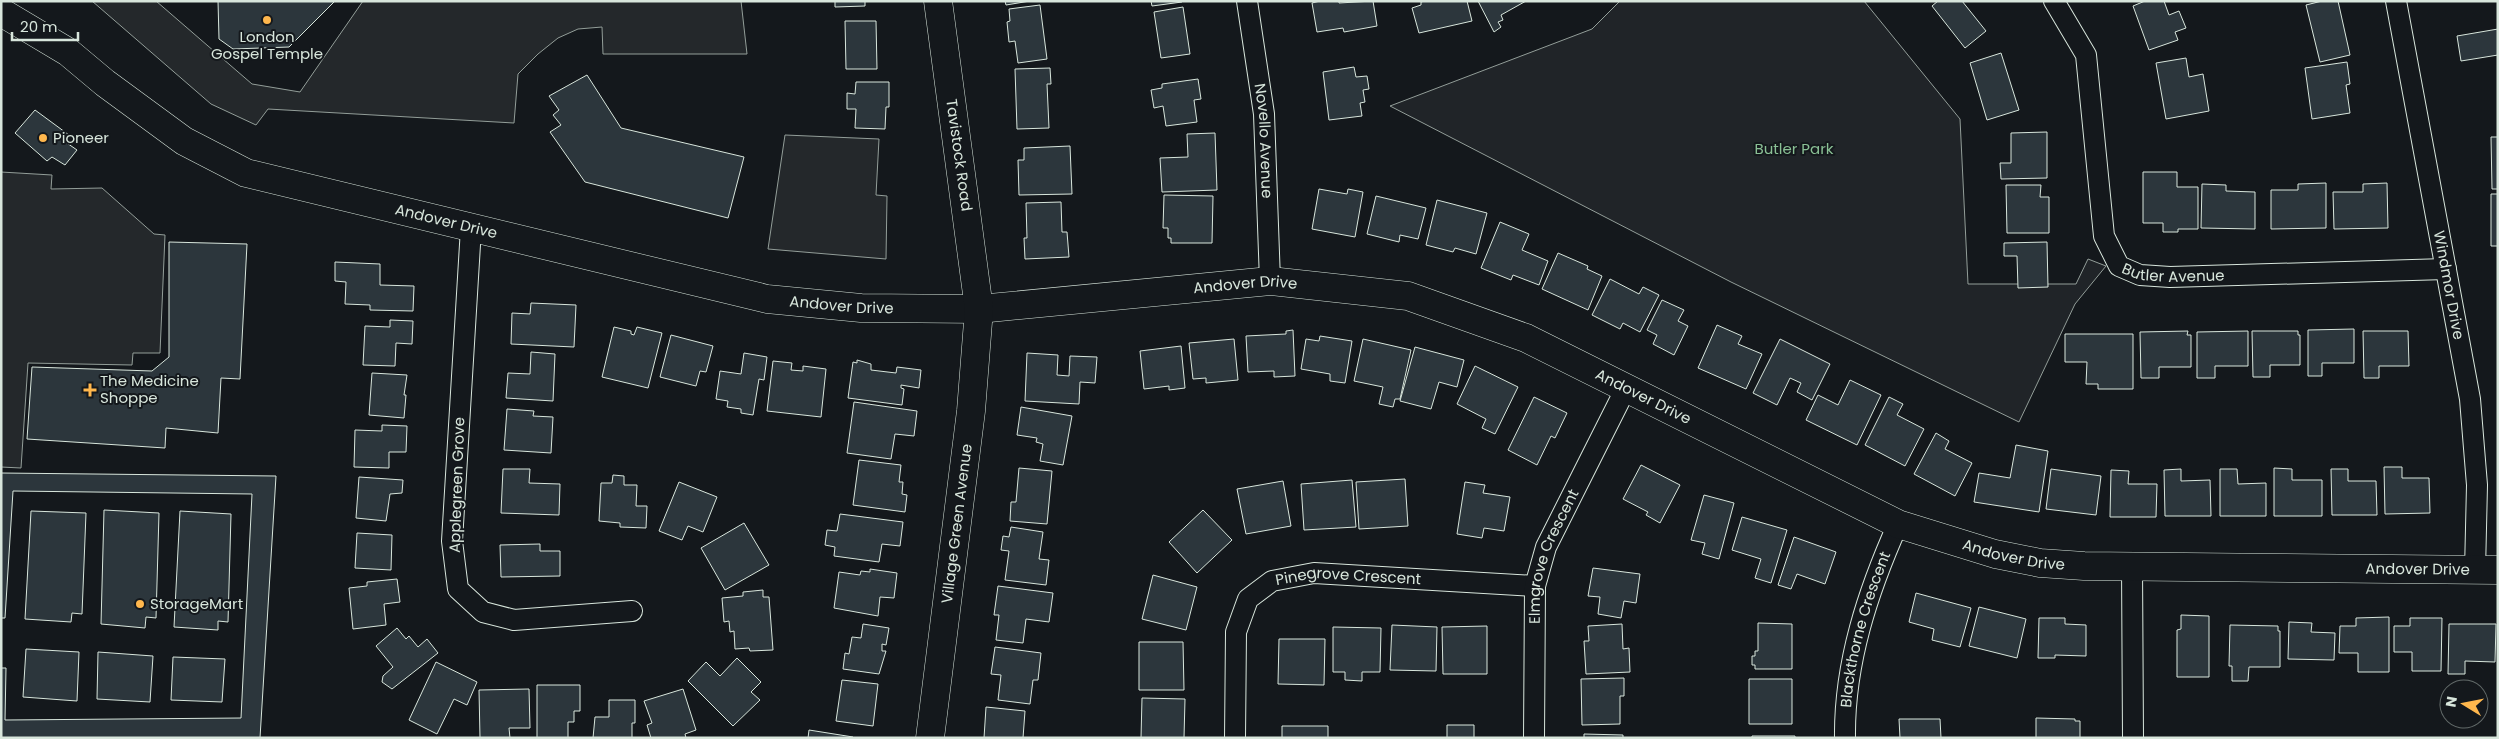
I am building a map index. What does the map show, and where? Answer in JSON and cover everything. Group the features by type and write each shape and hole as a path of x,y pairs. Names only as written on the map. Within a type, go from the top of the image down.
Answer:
{"street":[{"name":"Tavistock Road","path":"938,1 979,309"},
{"name":"Novello Avenue","path":"1247,1 1264,114 1270,281"},
{"name":"Butler Avenue","path":"2054,1 2086,55 2104,236 2119,266 2140,276 2170,277 2446,269"},
{"name":"Windmor Drive","path":"2396,1 2470,399 2486,570"},
{"name":"Andover Drive","path":"1,12 68,52 105,83 184,140 246,173 767,299 861,308 979,309 1270,281 1408,296 1526,338 1898,524 1995,554 2040,563 2132,566 2486,570"},
{"name":"Applegreen Grove","path":"471,228 452,541 458,589 483,612 514,620 632,611"},
{"name":"Village Green Avenue","path":"930,738 971,411 979,309"},
{"name":"Elmgrove Crescent","path":"1534,738 1535,586 1546,547 1626,388"},
{"name":"Blackthorne Crescent","path":"1845,738 1851,672 1860,624 1898,524"},
{"path":"2132,566 2133,738"},
{"name":"Pinegrove Crescent","path":"1235,738 1236,632 1248,599 1272,581 1314,573 1535,586"}],"green space":[{"name":"Butler Park","path":"1620,1 1864,1 1960,119 1968,284 2076,284 2088,259 2106,266 2075,304 2019,422 1731,282 1390,106 1592,29"}],"shaded area":[{"path":"92,1 156,1 252,84 300,92 363,1 741,1 747,54 603,54 602,27 578,29 558,38 518,74 514,123 268,109 256,125 211,104"},
{"path":"785,135 879,139 876,195 887,196 886,259 768,249"},
{"path":"1,172 52,175 51,189 102,188 154,234 165,235 160,353 133,353 132,365 28,363 21,468 1,467"}],"building":[{"name":"London Gospel Temple","path":"218,1 335,1 289,47 233,49 219,39"},
{"path":"835,1 865,1 865,6 835,7"},
{"path":"1005,1 1030,1 1006,5"},
{"path":"1151,1 1182,1 1182,2 1152,6"},
{"path":"1339,1 1339,3 1373,1 1377,26 1344,32 1343,28 1317,32 1312,3"},
{"path":"1467,1 1472,21 1419,33 1412,8 1421,5 1421,2"},
{"path":"1478,1 1526,1 1501,15 1503,20 1498,22 1501,27 1494,32"},
{"path":"1938,1 1962,1 1986,31 1965,48 1932,6"},
{"path":"2145,1 2164,1 2169,15 2179,11 2186,28 2175,32 2178,40 2149,50 2133,6"},
{"path":"2322,1 2338,1 2350,55 2320,62 2306,5"},
{"path":"1040,5 1047,59 1018,63 1015,41 1009,42 1007,22 1010,21 1009,9"},
{"path":"1183,7 1190,54 1161,58 1154,12"},
{"path":"845,21 876,21 877,69 846,69"},
{"path":"2498,29 2498,55 2461,61 2457,36"},
{"path":"2001,53 2019,110 1987,120 1970,63"},
{"path":"2186,58 2189,77 2203,74 2209,111 2166,119 2156,63"},
{"path":"2347,62 2350,84 2346,85 2350,113 2312,119 2305,68"},
{"path":"1354,67 1356,77 1367,76 1369,89 1363,90 1365,102 1360,103 1362,116 1329,120 1323,72"},
{"path":"1050,68 1051,84 1047,84 1049,128 1017,129 1015,69"},
{"path":"587,75 621,128 744,157 728,218 585,182 550,132 561,125 553,115 559,110 549,96"},
{"path":"1198,79 1201,99 1194,100 1197,122 1166,126 1163,106 1154,108 1151,90 1162,88 1162,84"},
{"path":"856,82 889,82 889,107 886,107 885,129 855,128 856,109 847,109 847,93 855,94"},
{"name":"Pioneer","path":"35,110 69,135 64,141 77,150 65,165 52,157 47,161 15,133"},
{"path":"2047,132 2047,178 2001,179 2000,163 2011,163 2011,133"},
{"path":"1215,133 1217,190 1162,192 1160,158 1188,157 1187,134"},
{"path":"2491,137 2498,137 2498,189 2492,189"},
{"path":"1070,146 1072,194 1019,195 1018,160 1024,160 1024,148"},
{"path":"2143,172 2177,172 2177,187 2198,187 2198,229 2178,229 2178,232 2163,232 2163,223 2143,223"},
{"path":"2326,183 2326,228 2271,229 2271,190 2298,190 2298,184"},
{"path":"2387,183 2388,228 2334,229 2333,192 2363,192 2363,184"},
{"path":"2202,184 2226,185 2226,191 2255,192 2255,229 2201,228"},
{"path":"2006,185 2041,185 2040,197 2049,197 2049,233 2007,233"},
{"path":"1319,189 1347,194 1348,189 1363,192 1355,237 1312,229"},
{"path":"2491,194 2498,194 2498,246 2491,246"},
{"path":"1164,195 1213,196 1212,243 1171,243 1171,238 1168,238 1168,228 1163,228"},
{"path":"1376,196 1426,208 1418,239 1400,235 1399,242 1367,234"},
{"path":"1437,200 1487,213 1476,254 1455,248 1453,252 1426,245"},
{"path":"1061,202 1062,232 1067,232 1069,257 1025,259 1024,238 1027,238 1026,203"},
{"path":"1500,222 1529,234 1522,250 1548,261 1539,285 1513,275 1511,280 1481,268"},
{"path":"169,242 247,244 240,379 221,378 218,433 166,428 165,448 27,439 32,367 152,371 169,357"},
{"path":"2047,242 2048,287 2018,288 2017,256 2004,256 2004,243"},
{"path":"1558,253 1588,266 1587,269 1602,276 1588,310 1542,289"},
{"path":"335,262 380,264 380,285 414,286 413,311 370,310 370,305 345,304 346,282 335,281"},
{"path":"1610,279 1639,294 1643,287 1659,295 1640,332 1623,323 1620,329 1592,315"},
{"path":"1662,300 1684,310 1678,321 1688,326 1674,355 1653,344 1657,335 1647,330"},
{"path":"531,303 576,305 574,347 511,344 512,313 530,314"},
{"path":"390,320 413,321 412,344 396,343 395,366 363,365 365,326 390,327"},
{"path":"1717,325 1742,336 1738,344 1762,354 1746,389 1698,368"},
{"path":"614,327 631,331 631,334 634,335 637,327 662,333 648,388 602,377"},
{"path":"2354,329 2354,363 2322,363 2322,376 2308,376 2308,330"},
{"path":"1293,330 1295,376 1274,377 1274,371 1248,372 1246,336 1286,334 1286,331"},
{"path":"2188,331 2187,335 2191,335 2191,367 2159,367 2159,378 2141,378 2140,332"},
{"path":"2248,331 2248,366 2215,366 2215,378 2197,378 2197,332"},
{"path":"2252,331 2298,331 2298,335 2300,335 2300,365 2270,365 2270,377 2253,377"},
{"path":"2363,331 2408,331 2409,366 2379,366 2379,378 2364,378"},
{"path":"2065,334 2133,334 2133,389 2098,389 2098,384 2086,384 2087,362 2065,362"},
{"path":"671,335 713,346 706,372 700,371 696,386 660,377"},
{"path":"1320,336 1352,341 1345,383 1330,381 1330,374 1301,369 1306,339 1319,341"},
{"path":"1234,339 1238,380 1206,383 1206,378 1193,379 1189,343"},
{"path":"1363,339 1411,350 1400,399 1395,399 1393,407 1379,404 1383,387 1354,381"},
{"path":"1780,339 1830,364 1812,400 1797,392 1801,383 1790,378 1777,405 1753,393"},
{"path":"1181,346 1185,388 1169,390 1169,386 1144,389 1140,351"},
{"path":"1415,347 1464,360 1457,387 1439,382 1431,409 1400,401"},
{"path":"531,352 555,354 553,401 506,398 508,373 530,374"},
{"path":"744,353 767,357 764,380 759,379 753,415 741,413 741,409 727,407 728,401 716,399 720,371 741,374"},
{"path":"1027,353 1058,355 1057,375 1069,376 1070,356 1097,357 1095,383 1080,382 1079,404 1025,401"},
{"path":"857,360 871,364 871,370 896,373 897,367 921,370 919,388 901,385 901,388 904,389 902,405 848,398 853,362 857,363"},
{"path":"773,361 792,363 791,370 803,371 803,366 826,369 821,417 767,411"},
{"path":"1475,366 1518,387 1495,434 1482,428 1486,419 1457,404"},
{"path":"372,373 407,375 404,395 406,395 404,418 369,415"},
{"path":"1850,380 1881,395 1857,445 1806,420 1818,395 1838,405"},
{"path":"1534,397 1567,413 1555,438 1551,436 1537,465 1508,450"},
{"path":"1889,397 1903,404 1897,415 1924,429 1905,466 1865,445"},
{"path":"854,402 917,411 914,436 895,434 891,459 847,453"},
{"path":"1021,407 1072,416 1063,465 1040,461 1043,444 1036,442 1037,438 1017,435"},
{"path":"507,409 534,411 533,416 553,417 551,453 504,450"},
{"path":"382,425 407,426 406,452 389,452 389,468 354,467 355,430 382,431"},
{"path":"1936,433 1949,441 1945,449 1972,463 1955,496 1914,474"},
{"path":"2016,445 2048,451 2039,512 1974,502 1979,473 2010,478"},
{"path":"859,460 901,465 899,482 903,482 902,494 907,495 905,512 853,505"},
{"path":"1641,465 1680,485 1660,523 1646,515 1648,512 1623,499"},
{"path":"2384,467 2402,467 2402,478 2429,478 2430,513 2385,514"},
{"path":"1019,468 1052,471 1047,524 1010,521 1011,502 1016,502"},
{"path":"2274,468 2292,469 2292,480 2322,480 2322,516 2274,516"},
{"path":"503,469 530,469 529,483 560,484 559,515 501,513"},
{"path":"2051,469 2101,476 2096,515 2046,509"},
{"path":"2181,469 2181,481 2210,480 2211,516 2165,516 2164,470"},
{"path":"2220,469 2237,469 2238,484 2266,483 2266,516 2220,516"},
{"path":"2331,469 2348,469 2348,481 2376,481 2377,515 2332,515"},
{"path":"2111,470 2129,471 2128,484 2157,484 2156,517 2110,517"},
{"path":"1,473 276,476 260,738 1,738 1,668 6,668 5,720 241,718 252,494 13,491 5,618 1,618"},
{"path":"613,475 624,476 624,485 637,485 636,506 647,506 646,528 620,527 620,523 599,521 601,483 612,483"},
{"path":"359,477 403,480 402,493 390,494 386,521 356,518"},
{"path":"1405,479 1408,526 1359,529 1356,482"},
{"path":"1352,480 1356,527 1304,530 1301,484"},
{"path":"1283,481 1291,526 1246,534 1237,489"},
{"path":"679,482 717,497 703,532 688,526 682,540 659,531"},
{"path":"1465,482 1485,485 1483,493 1510,497 1504,531 1484,528 1482,538 1457,534"},
{"path":"1704,495 1734,503 1719,559 1702,554 1705,543 1691,540"},
{"path":"104,510 159,513 156,618 146,617 145,628 101,624"},
{"path":"1203,510 1232,540 1197,573 1169,542"},
{"path":"31,511 86,513 82,614 72,613 71,622 25,619"},
{"path":"180,511 231,514 228,622 218,621 218,630 174,627"},
{"path":"840,514 903,522 900,546 882,544 879,562 834,556 835,547 825,545 827,530 837,531"},
{"path":"1742,517 1787,530 1771,583 1755,578 1761,559 1732,550"},
{"path":"744,523 769,565 725,590 701,548"},
{"path":"1011,527 1043,532 1039,559 1049,560 1046,585 1005,580 1009,551 1001,550 1003,536 1009,537"},
{"path":"357,533 392,535 391,570 355,568"},
{"path":"1794,537 1836,552 1825,584 1797,574 1791,589 1778,585"},
{"path":"540,544 540,551 560,551 560,576 501,577 500,545"},
{"path":"1593,568 1640,574 1636,603 1624,601 1621,618 1598,614 1600,597 1588,596"},
{"path":"870,569 897,573 894,598 880,597 878,616 834,608 839,572 860,575 861,571 870,572"},
{"path":"1153,575 1197,587 1186,630 1142,619"},
{"path":"397,579 400,602 384,604 386,625 353,629 349,588 367,586 367,582"},
{"path":"998,586 1053,593 1049,622 1026,619 1023,643 996,640 999,615 994,615"},
{"path":"763,590 763,597 769,597 773,650 750,651 749,648 735,649 734,631 730,632 729,621 724,622 722,598 743,596 743,592"},
{"path":"1916,593 1971,608 1960,647 1932,640 1934,629 1909,622"},
{"path":"1979,607 2026,619 2017,658 1969,646"},
{"path":"2181,615 2209,616 2209,677 2177,677 2177,630 2181,629"},
{"path":"2389,617 2389,672 2358,672 2358,653 2339,653 2340,626 2356,626 2356,618"},
{"path":"2039,618 2065,618 2065,624 2086,625 2086,656 2055,655 2055,658 2038,658"},
{"path":"2410,618 2442,618 2441,671 2412,671 2412,652 2394,652 2394,626 2410,626"},
{"path":"2289,622 2312,623 2311,632 2335,633 2334,660 2288,659"},
{"path":"1758,623 1792,624 1792,669 1755,669 1755,665 1752,665 1752,656 1755,656 1755,651 1758,651"},
{"path":"863,624 889,628 886,645 882,644 882,651 886,651 879,674 843,669 845,653 849,654 852,637 861,638"},
{"path":"1622,624 1623,649 1629,648 1630,672 1586,674 1584,641 1589,641 1588,626"},
{"path":"2449,624 2496,624 2495,662 2465,661 2465,674 2448,674"},
{"path":"1392,625 1437,627 1436,671 1390,670"},
{"path":"2230,625 2278,626 2278,631 2280,631 2280,667 2249,667 2248,681 2232,681 2232,666 2229,666"},
{"path":"1487,626 1487,674 1443,674 1442,627"},
{"path":"1333,627 1381,628 1380,672 1362,672 1362,681 1345,680 1345,672 1333,672"},
{"path":"397,628 406,639 409,636 418,647 427,639 438,653 392,689 382,682 383,676 393,667 376,646"},
{"path":"1279,639 1325,639 1324,685 1278,684"},
{"path":"1139,642 1183,642 1184,690 1139,690"},
{"path":"995,647 1041,653 1038,680 1033,680 1030,704 998,700 1001,675 991,674"},
{"path":"26,649 79,652 77,701 23,697"},
{"path":"98,652 153,656 150,702 97,699"},
{"path":"173,657 225,659 222,702 171,700"},
{"path":"737,658 761,682 751,692 760,700 733,726 688,681 706,662 720,676"},
{"path":"436,662 477,682 467,705 454,699 437,734 409,720"},
{"path":"1624,678 1624,696 1620,696 1620,724 1582,725 1581,679"},
{"path":"1749,679 1792,679 1792,724 1749,724"},
{"path":"842,680 878,684 873,726 836,721"},
{"path":"537,685 580,685 580,711 574,711 574,722 568,722 568,738 537,738"},
{"path":"529,689 530,728 509,728 510,738 480,738 479,690"},
{"path":"683,689 696,730 685,734 686,738 651,738 647,725 652,723 644,701"},
{"path":"1142,698 1185,699 1184,738 1141,738"},
{"path":"609,700 635,700 635,723 632,723 632,738 593,738 595,717 609,717"},
{"path":"986,707 1025,711 1023,738 984,738"},
{"path":"2036,718 2075,719 2075,721 2080,721 2080,738 2036,738"},
{"path":"1899,719 1940,719 1941,738 1900,738"},
{"path":"1447,725 1474,725 1474,738 1447,738"},
{"path":"1282,726 1328,726 1328,738 1282,738"},
{"path":"809,730 853,737 853,738 808,738"},
{"path":"1584,734 1623,735 1623,738 1584,738"},
{"path":"1752,736 1795,736 1795,738 1752,738"}],"place":[{"name":"London Gospel Temple","path":"267,20"},
{"name":"Pioneer","path":"43,138"},
{"name":"The Medicine Shoppe","path":"90,390"},
{"name":"StorageMart","path":"140,604"}]}
